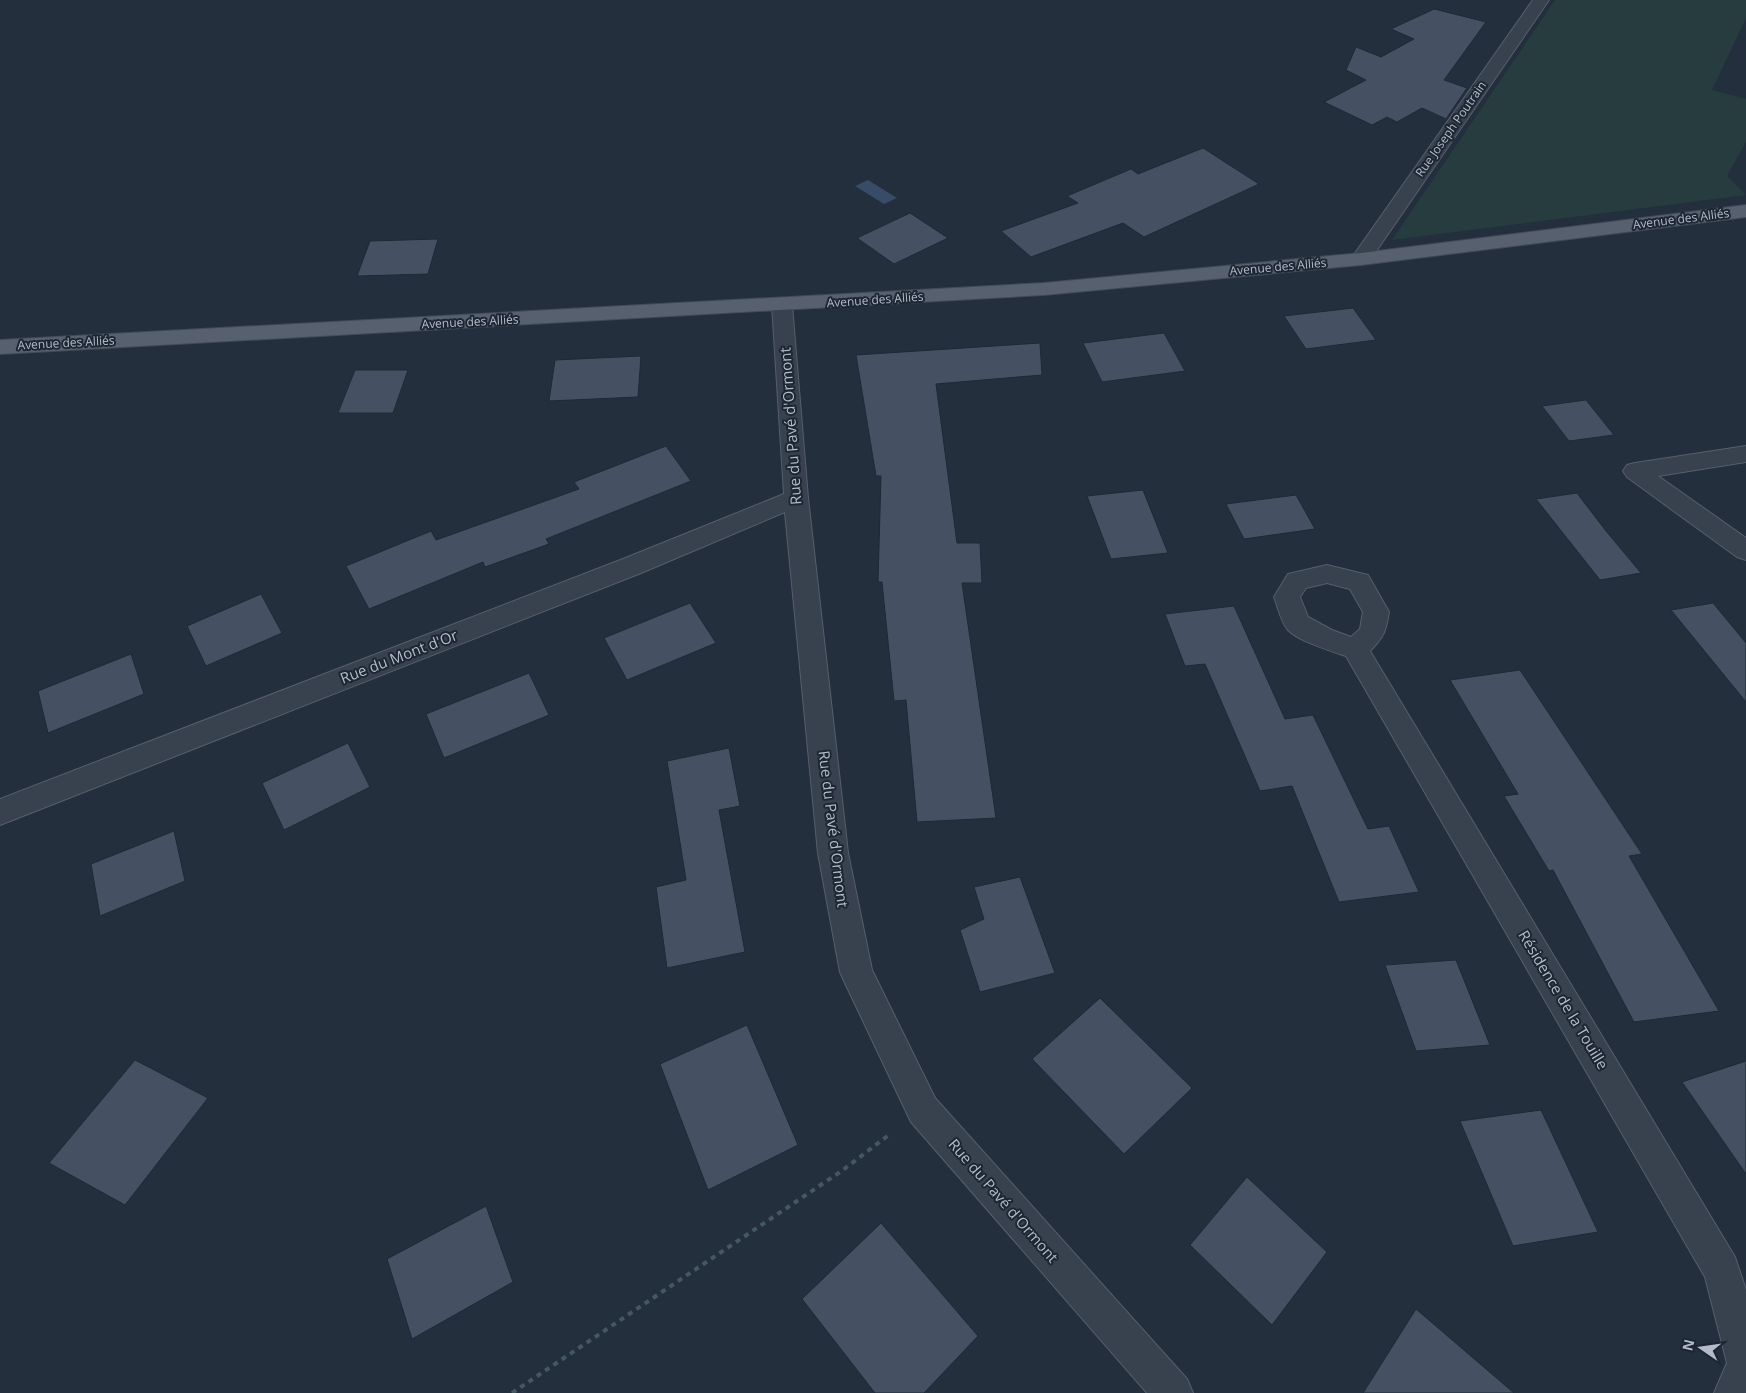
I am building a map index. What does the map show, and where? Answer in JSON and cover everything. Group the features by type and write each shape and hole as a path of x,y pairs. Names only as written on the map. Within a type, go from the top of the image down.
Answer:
{"main road":[{"name":"Avenue des Alliés","path":"0,347 1044,289 1362,259 1746,211"}],"street":[{"name":"Rue Joseph Poutrain","path":"1362,259 1541,0"},
{"name":"Rue du Pavé d'Ormont","path":"782,305 796,498 832,852 856,972 923,1110 1173,1393"},
{"path":"1746,454 1635,471 1746,551"},
{"name":"Rue du Mont d'Or","path":"0,812 632,566 796,498"},
{"name":"Résidence de la Touille","path":"1355,649 1722,1270 1746,1364 1734,1393"}],"path":[{"path":"512,1393 843,1170 923,1110"}],"green space":[{"path":"1555,0 1746,0 1746,18 1712,90 1746,99 1746,142 1727,176 1746,195 1392,240"}],"water":[{"path":"868,180 897,198 884,204 855,186"}],"building":[{"path":"1434,9 1486,22 1444,80 1467,88 1446,119 1422,108 1397,122 1387,117 1372,125 1324,102 1366,80 1346,70 1356,47 1381,57 1414,39 1391,29"},
{"path":"1203,148 1259,184 1144,237 1123,223 1031,257 1001,231 1078,203 1067,196 1131,169 1138,174"},
{"path":"910,213 948,238 894,264 857,238"},
{"path":"438,239 428,274 357,276 370,241"},
{"path":"1353,308 1376,340 1306,349 1284,316"},
{"path":"1164,333 1185,371 1102,382 1083,343"},
{"path":"1040,343 1042,375 936,384 957,543 980,543 982,583 962,583 996,818 917,822 906,700 894,701 882,582 878,582 881,476 876,476 856,355"},
{"path":"641,356 638,397 549,401 555,360"},
{"path":"355,370 408,370 393,413 338,413"},
{"path":"1586,400 1614,435 1569,441 1542,406"},
{"path":"666,446 691,481 546,539 549,544 485,567 483,562 369,609 346,566 431,531 436,540 579,489 574,482"},
{"path":"1143,490 1168,553 1111,559 1087,496"},
{"path":"1577,493 1641,573 1600,580 1536,499"},
{"path":"1296,495 1315,529 1244,539 1226,504"},
{"path":"261,594 282,633 206,666 187,626"},
{"path":"690,603 716,643 627,680 604,638"},
{"path":"1713,603 1746,643 1746,702 1671,610"},
{"path":"1234,606 1285,719 1313,715 1368,829 1389,826 1419,892 1339,902 1292,786 1260,791 1205,664 1185,666 1165,614"},
{"path":"131,654 144,694 48,733 38,691"},
{"path":"1520,670 1642,854 1629,856 1719,1011 1634,1022 1553,870 1549,871 1504,796 1518,794 1450,680"},
{"path":"529,673 549,715 444,758 426,714"},
{"path":"348,743 370,787 284,830 262,783"},
{"path":"729,748 740,806 719,810 745,952 667,968 656,887 686,880 667,761"},
{"path":"174,831 185,881 100,916 91,864"},
{"path":"1020,877 1055,973 980,992 960,930 984,919 974,887"},
{"path":"1456,960 1490,1045 1416,1051 1385,965"},
{"path":"1100,998 1192,1088 1124,1154 1032,1059"},
{"path":"747,1025 798,1145 708,1190 660,1064"},
{"path":"135,1060 208,1098 125,1205 49,1163"},
{"path":"1746,1061 1746,1174 1682,1082"},
{"path":"1541,1110 1598,1232 1513,1246 1460,1121"},
{"path":"1247,1177 1327,1252 1272,1325 1190,1245"},
{"path":"486,1206 513,1282 412,1339 387,1259"},
{"path":"881,1223 978,1336 924,1393 875,1393 802,1299"},
{"path":"1416,1309 1514,1393 1363,1393"}]}
